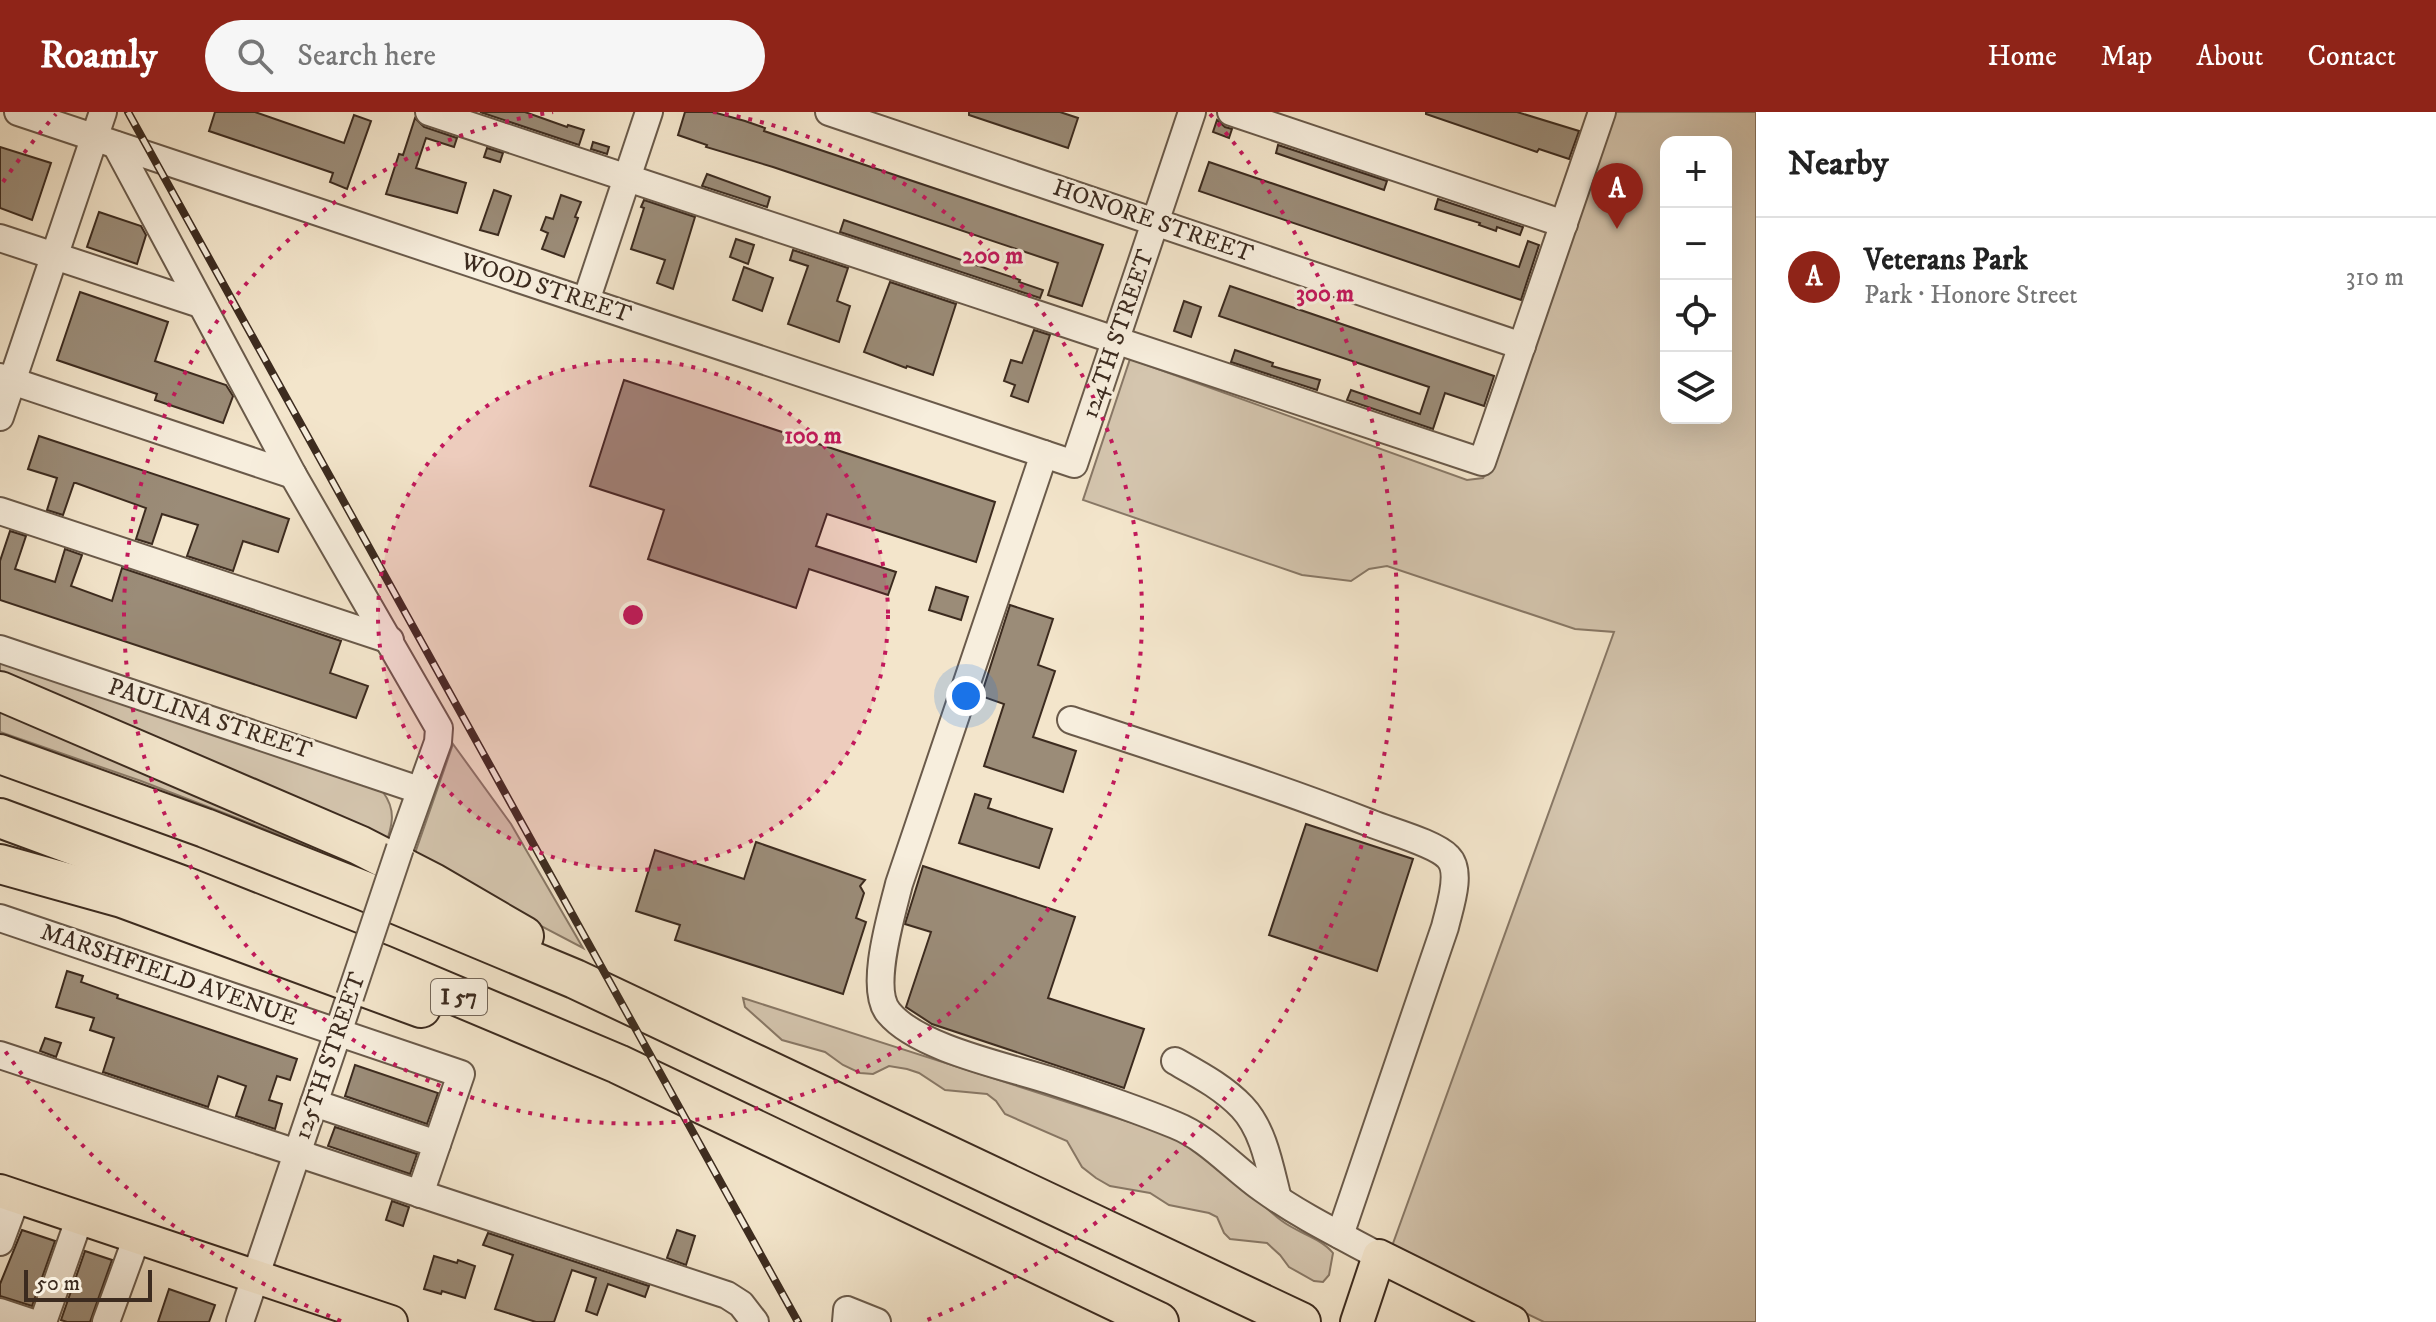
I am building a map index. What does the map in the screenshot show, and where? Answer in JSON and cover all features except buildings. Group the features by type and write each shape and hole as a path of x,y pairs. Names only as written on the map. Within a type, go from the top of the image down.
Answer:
{"highway":[{"path":"0,691 359,845 523,935 575,979"},
{"name":"I 57","path":"0,754 376,895 575,979 1301,1322"},
{"name":"I 57","path":"0,818 212,897 604,1058 1159,1322"},
{"path":"0,864 122,898 267,950 470,1027 742,1141 907,1201"}],"main road":[{"path":"8,1194 391,1322"},
{"path":"1357,1322 1379,1256 1512,1322"}],"street":[{"name":"WOOD STREET","path":"18,112 1074,464"},
{"path":"103,112 105,141 390,640"},
{"path":"429,112 1482,462 1602,112"},
{"path":"586,301 649,112"},
{"name":"HONORE STREET","path":"829,112 1522,346"},
{"name":"124TH STREET","path":"1074,464 1192,112"},
{"path":"1231,112 1564,224"},
{"path":"0,417 6,379 54,256 105,141"},
{"path":"0,238 200,304"},
{"path":"6,379 293,475"},
{"path":"1044,454 899,884 889,922 879,987 886,1011 907,1029 942,1046 1180,1127 1278,1199 1379,1256"},
{"path":"0,511 390,640"},
{"name":"125TH STREET","path":"240,1322 419,790 438,742 439,728 390,640"},
{"name":"PAULINA STREET","path":"0,649 419,790"},
{"path":"1071,720 1328,805 1449,857 1455,885 1445,927 1340,1235"},
{"name":"MARSHFIELD AVENUE","path":"0,918 461,1074 437,1144"},
{"path":"0,1055 727,1295 741,1304 755,1322"},
{"path":"1175,1061 1208,1080 1243,1108 1261,1139 1278,1199"},
{"path":"314,1103 437,1144 420,1194"},
{"path":"0,1242 8,1194"},
{"path":"43,1322 80,1217"},
{"path":"106,1322 137,1237"},
{"path":"846,1322 847,1310 877,1322"},
{"path":"0,1312 30,1322"}],"shaded area":[{"path":"1612,112 1756,112 1756,1322 1544,1322 1391,1249 1614,632 1575,629 1387,566 1369,569 1351,581 1302,575 1083,500 1130,359 1467,480 1483,478 1493,463"},
{"path":"0,662 383,792 392,819 385,847 0,679"},
{"path":"0,699 377,872 141,781 0,732"},
{"path":"453,744 511,824 583,948 413,859"},
{"path":"743,998 1170,1135 1208,1153 1282,1221 1328,1248 1333,1253 1329,1275 1323,1282 1314,1281 1289,1267 1267,1243 1230,1239 1217,1217 1209,1213 1169,1205 1150,1193 1110,1186 1082,1167 1067,1141 1005,1114 987,1094 945,1090 919,1073 889,1066 873,1074 860,1073 825,1052 782,1040 745,1007"}],"railway":[{"path":"128,112 798,1322"}],"place":[{"name":"Veterans Park","path":"1617,229"}]}
